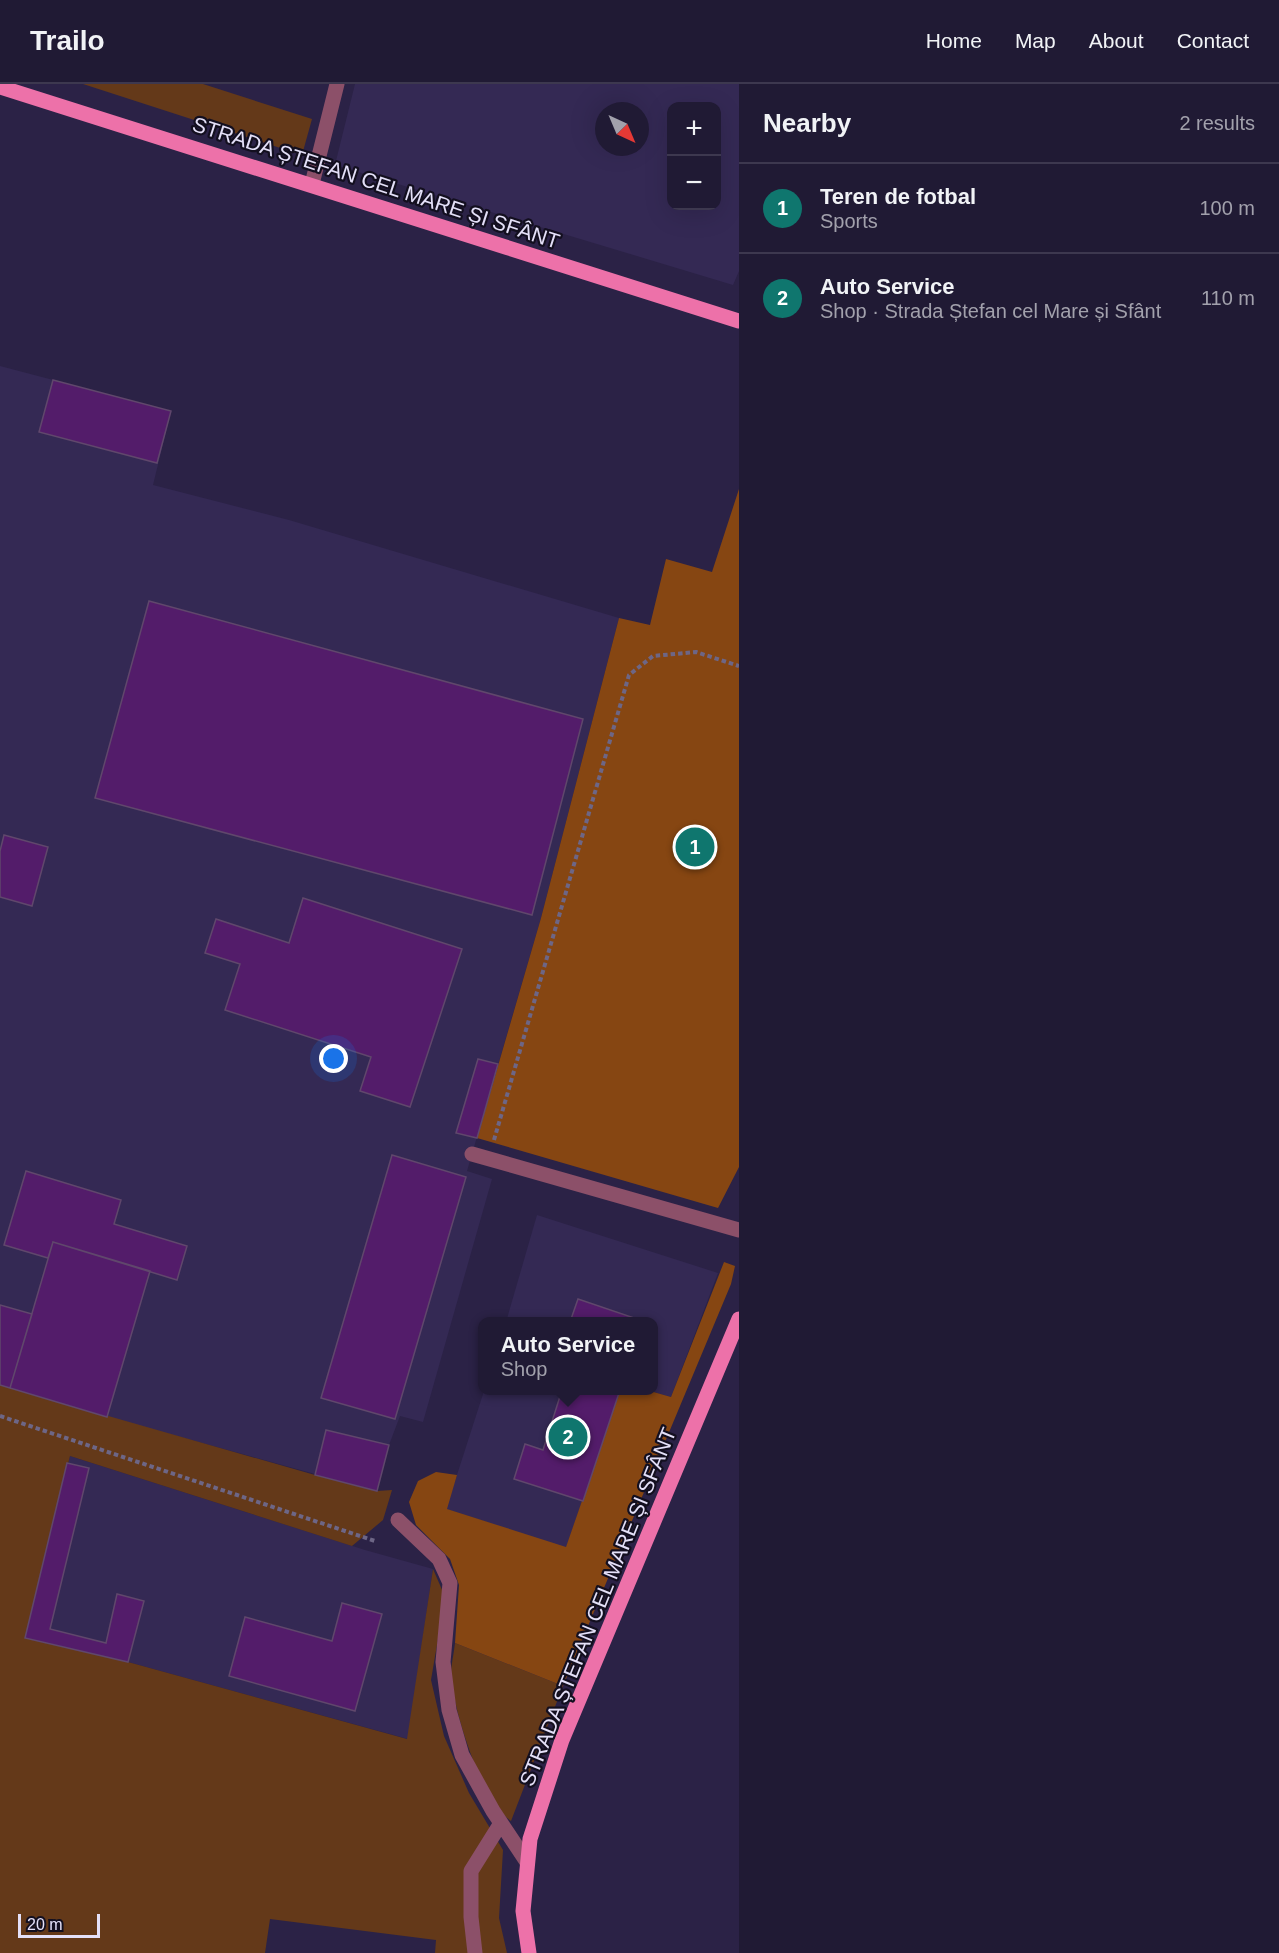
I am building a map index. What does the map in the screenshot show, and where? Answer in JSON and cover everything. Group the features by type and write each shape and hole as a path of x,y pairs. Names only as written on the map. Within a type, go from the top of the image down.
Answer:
{"main road":[{"name":"STRADA ȘTEFAN CEL MARE ȘI SFÂNT","path":"0,87 739,321"},
{"name":"STRADA ȘTEFAN CEL MARE ȘI SFÂNT","path":"530,1953 523,1911 530,1839 562,1740 739,1319"}],"lane":[{"path":"312,184 337,84"},
{"path":"472,1154 739,1230"},
{"path":"398,1520 439,1559 450,1583 443,1662 449,1710 462,1755 501,1823 527,1862"},
{"path":"476,1953 471,1917 471,1871 501,1823"}],"path":[{"path":"489,1159 630,675 653,656 696,652 739,666"},
{"path":"0,1416 375,1541"}],"shaded area":[{"path":"83,84 203,84 312,119 302,155"},
{"path":"355,84 739,84 739,271 733,285 335,165"},
{"path":"0,366 171,411 153,485 289,520 619,618 541,918 467,1171 492,1179 423,1422 400,1416 389,1445 377,1491 107,1417 0,1385"},
{"path":"739,489 739,1167 718,1208 477,1138 541,918 619,618 650,625 666,559 712,572"},
{"path":"537,1215 718,1273 671,1397 658,1393 658,1317 507,1317"},
{"path":"724,1262 735,1266 731,1284 563,1686 455,1643 459,1585 450,1559 416,1525 409,1502 418,1481 436,1472 457,1475 447,1509 566,1547 619,1395 658,1393 671,1397"},
{"path":"0,1385 315,1475 377,1491 392,1490 383,1520 352,1546 70,1456 25,1638 128,1662 407,1739 433,1569 443,1592 431,1680 444,1736 469,1793 503,1850 499,1918 507,1953 435,1953 436,1940 270,1919 265,1953 0,1953"},
{"path":"483,1395 619,1395 566,1548 446,1509"},
{"path":"70,1456 365,1550 433,1569 408,1739 128,1662 25,1638"},
{"path":"455,1643 563,1686 511,1821 500,1811 490,1795 463,1732 451,1675"}],"building":[{"path":"53,380 171,411 157,463 39,432"},
{"path":"149,601 583,719 532,915 95,798"},
{"path":"4,835 48,847 32,906 0,897 0,851"},
{"path":"303,898 462,949 410,1107 360,1091 371,1057 225,1010 240,964 205,953 216,919 289,943"},
{"path":"478,1059 498,1064 477,1138 456,1133"},
{"path":"392,1155 466,1177 395,1419 321,1398"},
{"path":"26,1171 121,1200 114,1224 187,1246 177,1280 53,1242 48,1258 4,1245"},
{"path":"53,1242 150,1271 107,1417 10,1388"},
{"path":"578,1299 631,1317 572,1317"},
{"path":"0,1305 32,1314 10,1388 0,1385"},
{"path":"560,1395 618,1395 583,1501 514,1479 525,1444 543,1450"},
{"path":"326,1430 389,1445 377,1491 315,1475"},
{"path":"67,1463 89,1468 50,1629 106,1643 117,1594 144,1601 128,1662 25,1638"},
{"path":"342,1603 382,1614 355,1711 229,1676 245,1617 332,1641"}],"place":[{"name":"Teren de fotbal","path":"695,847"},
{"name":"Auto Service","path":"568,1437"}]}
